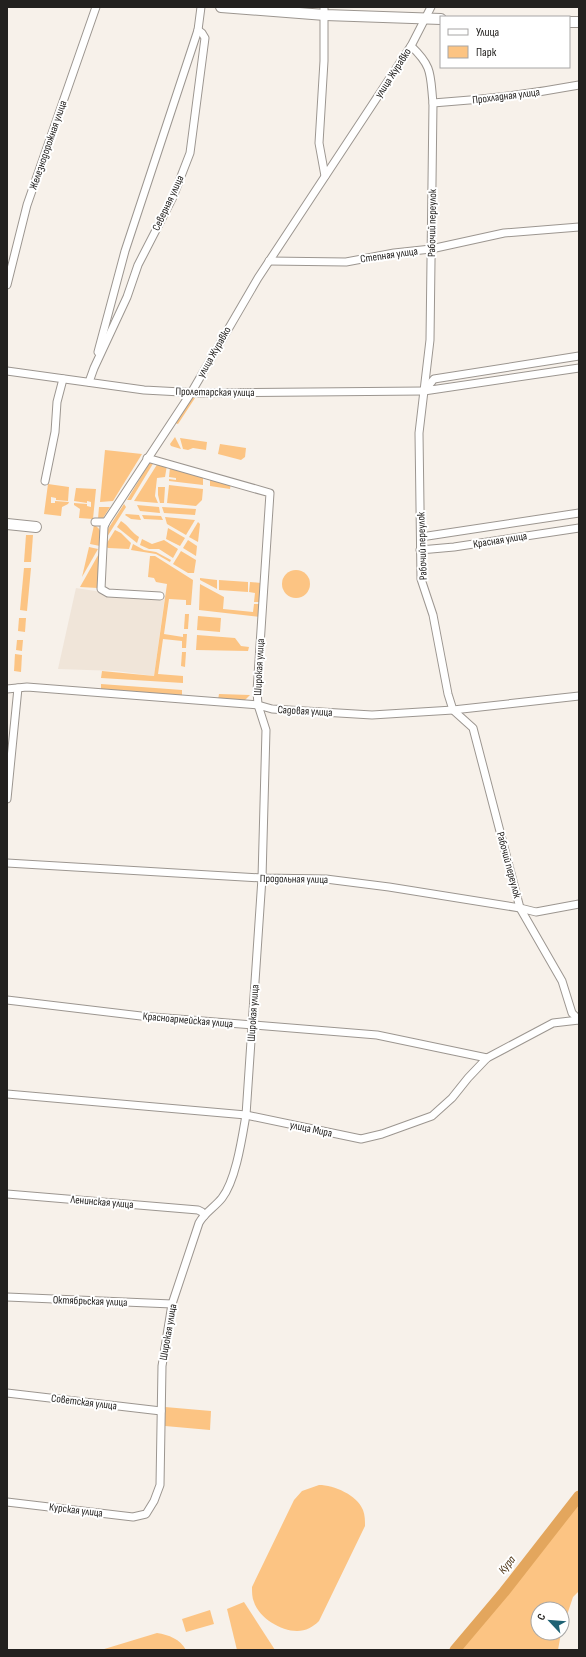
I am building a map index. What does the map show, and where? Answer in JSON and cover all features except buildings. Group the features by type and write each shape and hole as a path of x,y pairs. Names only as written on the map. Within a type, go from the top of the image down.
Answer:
{"street":[{"name":"Железнодорожная улица","path":"7,285 27,205 96,7"},
{"name":"Северная улица","path":"89,382 125,251 198,30 201,7"},
{"path":"221,7 325,11 440,19"},
{"name":"улица Журавко","path":"105,525 147,458 191,393 227,332 235,314 324,176 411,46 431,7"},
{"path":"324,176 320,143 325,11"},
{"name":"Северная улица","path":"94,368 128,297 138,265 173,196 190,153 205,38 198,30"},
{"name":"Рабочий переулок","path":"411,46 421,56 429,68 433,103 430,340 419,432 421,579 433,615 448,694 453,710 473,728 520,908 562,981 572,1013 579,1020"},
{"name":"Прохладная улица","path":"433,103 534,93 579,85"},
{"name":"Степная улица","path":"269,261 346,262 394,253 431,249 504,234 579,227"},
{"path":"424,391 434,379 579,356"},
{"name":"Пролетарская улица","path":"7,371 144,390 191,393 424,391 579,368"},
{"path":"45,481 55,432 57,402 63,379"},
{"name":"Широкая улица","path":"146,1514 154,1501 160,1485 162,1366 172,1304 197,1228 204,1216 223,1197 233,1173 246,1115 262,878 266,730 258,705 257,691 270,493 147,458"},
{"name":"Красная улица","path":"421,537 579,513"},
{"path":"95,522 105,525 101,589 108,593 160,596"},
{"path":"7,524 36,527"},
{"name":"Красная улица","path":"420,550 454,547 579,528"},
{"name":"Садовая улица","path":"7,689 27,687 258,705 272,709 372,715 453,710 579,696"},
{"path":"7,799 18,688"},
{"name":"Продольная улица","path":"7,863 262,878 326,879 389,887 520,908 536,912 579,904"},
{"name":"Красноармейская улица","path":"7,1000 141,1016 377,1035 487,1058"},
{"name":"улица Мира","path":"7,1094 246,1115 361,1139 382,1134 432,1116 452,1098 487,1058 553,1023 579,1020"},
{"name":"Ленинская улица","path":"7,1194 198,1210 212,1208"},
{"path":"198,1210 202,1212 204,1216"},
{"name":"Октябрьская улица","path":"7,1297 172,1304"},
{"name":"Советская улица","path":"7,1393 161,1411"},
{"name":"Курская улица","path":"7,1502 133,1517 146,1514"}],"shaded area":[{"path":"76,588 108,593 165,596 154,676 116,671 58,669"}],"green space":[{"path":"191,398 195,398 178,424 175,423"},
{"path":"175,437 181,449 171,446 170,444"},
{"path":"180,438 207,442 206,450 193,448 188,450 183,449"},
{"path":"220,444 246,448 245,457 241,460 218,454"},
{"path":"105,450 142,454 113,501 100,502"},
{"path":"150,462 154,462 131,500 127,500"},
{"path":"158,463 167,465 165,477 157,478 155,496 158,503 134,501"},
{"path":"170,467 203,477 203,485 169,481 169,479 176,480 176,478 169,477"},
{"path":"210,479 231,483 230,489 210,486"},
{"path":"48,484 69,487 68,501 56,500 56,498 51,497 51,503 55,503 55,501 69,502 62,507 61,516 44,514"},
{"path":"169,485 203,489 202,500 196,506 167,503"},
{"path":"158,487 165,487 164,503 160,503"},
{"path":"76,488 96,489 93,519 79,518 80,509 74,505 74,503 87,504 87,506 91,507 91,502 87,501 87,503 74,501"},
{"path":"124,504 126,507 107,537 106,532"},
{"path":"137,505 159,507 160,513 140,511"},
{"path":"99,507 110,507 103,518 98,519"},
{"path":"162,507 196,509 195,515 164,513"},
{"path":"125,515 139,515 141,520 131,519"},
{"path":"142,515 161,516 163,520 144,519"},
{"path":"165,517 195,520 186,535 167,524"},
{"path":"121,521 139,537 137,543 117,527"},
{"path":"198,522 200,524 198,542 189,537"},
{"path":"94,525 100,531 100,546 90,544"},
{"path":"168,528 185,538 180,546 166,539"},
{"path":"115,530 121,533 131,543 129,549 108,548 105,546"},
{"path":"26,535 33,535 31,562 24,562"},
{"path":"142,539 152,544 164,540 178,549 173,558 159,549 149,549 140,545"},
{"path":"188,540 197,546 196,556 183,548"},
{"path":"133,544 144,550 156,552 171,560 170,562 156,554 131,550"},
{"path":"89,547 98,549 82,577"},
{"path":"101,550 98,588 80,587"},
{"path":"181,551 196,560 194,573 188,573 173,564"},
{"path":"150,556 155,556 193,580 191,605 186,605 186,600 169,599 164,634 183,637 183,634 187,634 186,648 182,648 182,641 163,639 158,674 183,676 183,683 101,678 102,671 154,676 167,584 156,582 154,578 148,577"},
{"path":"24,568 31,568 27,611 20,610"},
{"path":"296,570 306,574 310,584 306,594 296,598 286,594 282,584 286,574"},
{"path":"200,578 217,580 217,589 200,580"},
{"path":"219,580 248,582 248,592 219,590"},
{"path":"250,582 261,583 260,602 254,602 255,593 249,592"},
{"path":"200,584 224,597 223,609 253,612 254,604 260,604 260,617 199,610"},
{"path":"185,614 189,614 188,629 184,629"},
{"path":"198,616 221,618 220,632 197,630"},
{"path":"19,618 26,618 25,632 18,631"},
{"path":"197,635 235,638 241,646 249,647 248,651 196,650"},
{"path":"17,640 23,640 22,651 16,650"},
{"path":"182,652 186,652 185,667 181,666"},
{"path":"15,654 22,655 21,672 14,671"},
{"path":"101,684 182,690 182,697 101,690"},
{"path":"219,694 250,695 243,702 218,700"},
{"path":"165,1407 211,1411 210,1430 165,1426"},
{"path":"319,1485 325,1485 338,1489 356,1500 363,1510 365,1516 365,1526 319,1621 312,1627 300,1631 284,1629 271,1622 257,1608 253,1600 252,1587 294,1500 302,1491"},
{"path":"579,1495 579,1591 573,1597 570,1606 570,1601 530,1601 530,1641 560,1641 558,1650 449,1650"},
{"path":"244,1602 275,1650 237,1650 227,1609"},
{"path":"210,1610 214,1624 186,1632 182,1619"},
{"path":"157,1633 174,1638 184,1646 186,1650 101,1650"}],"waterway":[{"name":"Кура","path":"455,1650 504,1592 579,1496"}]}
